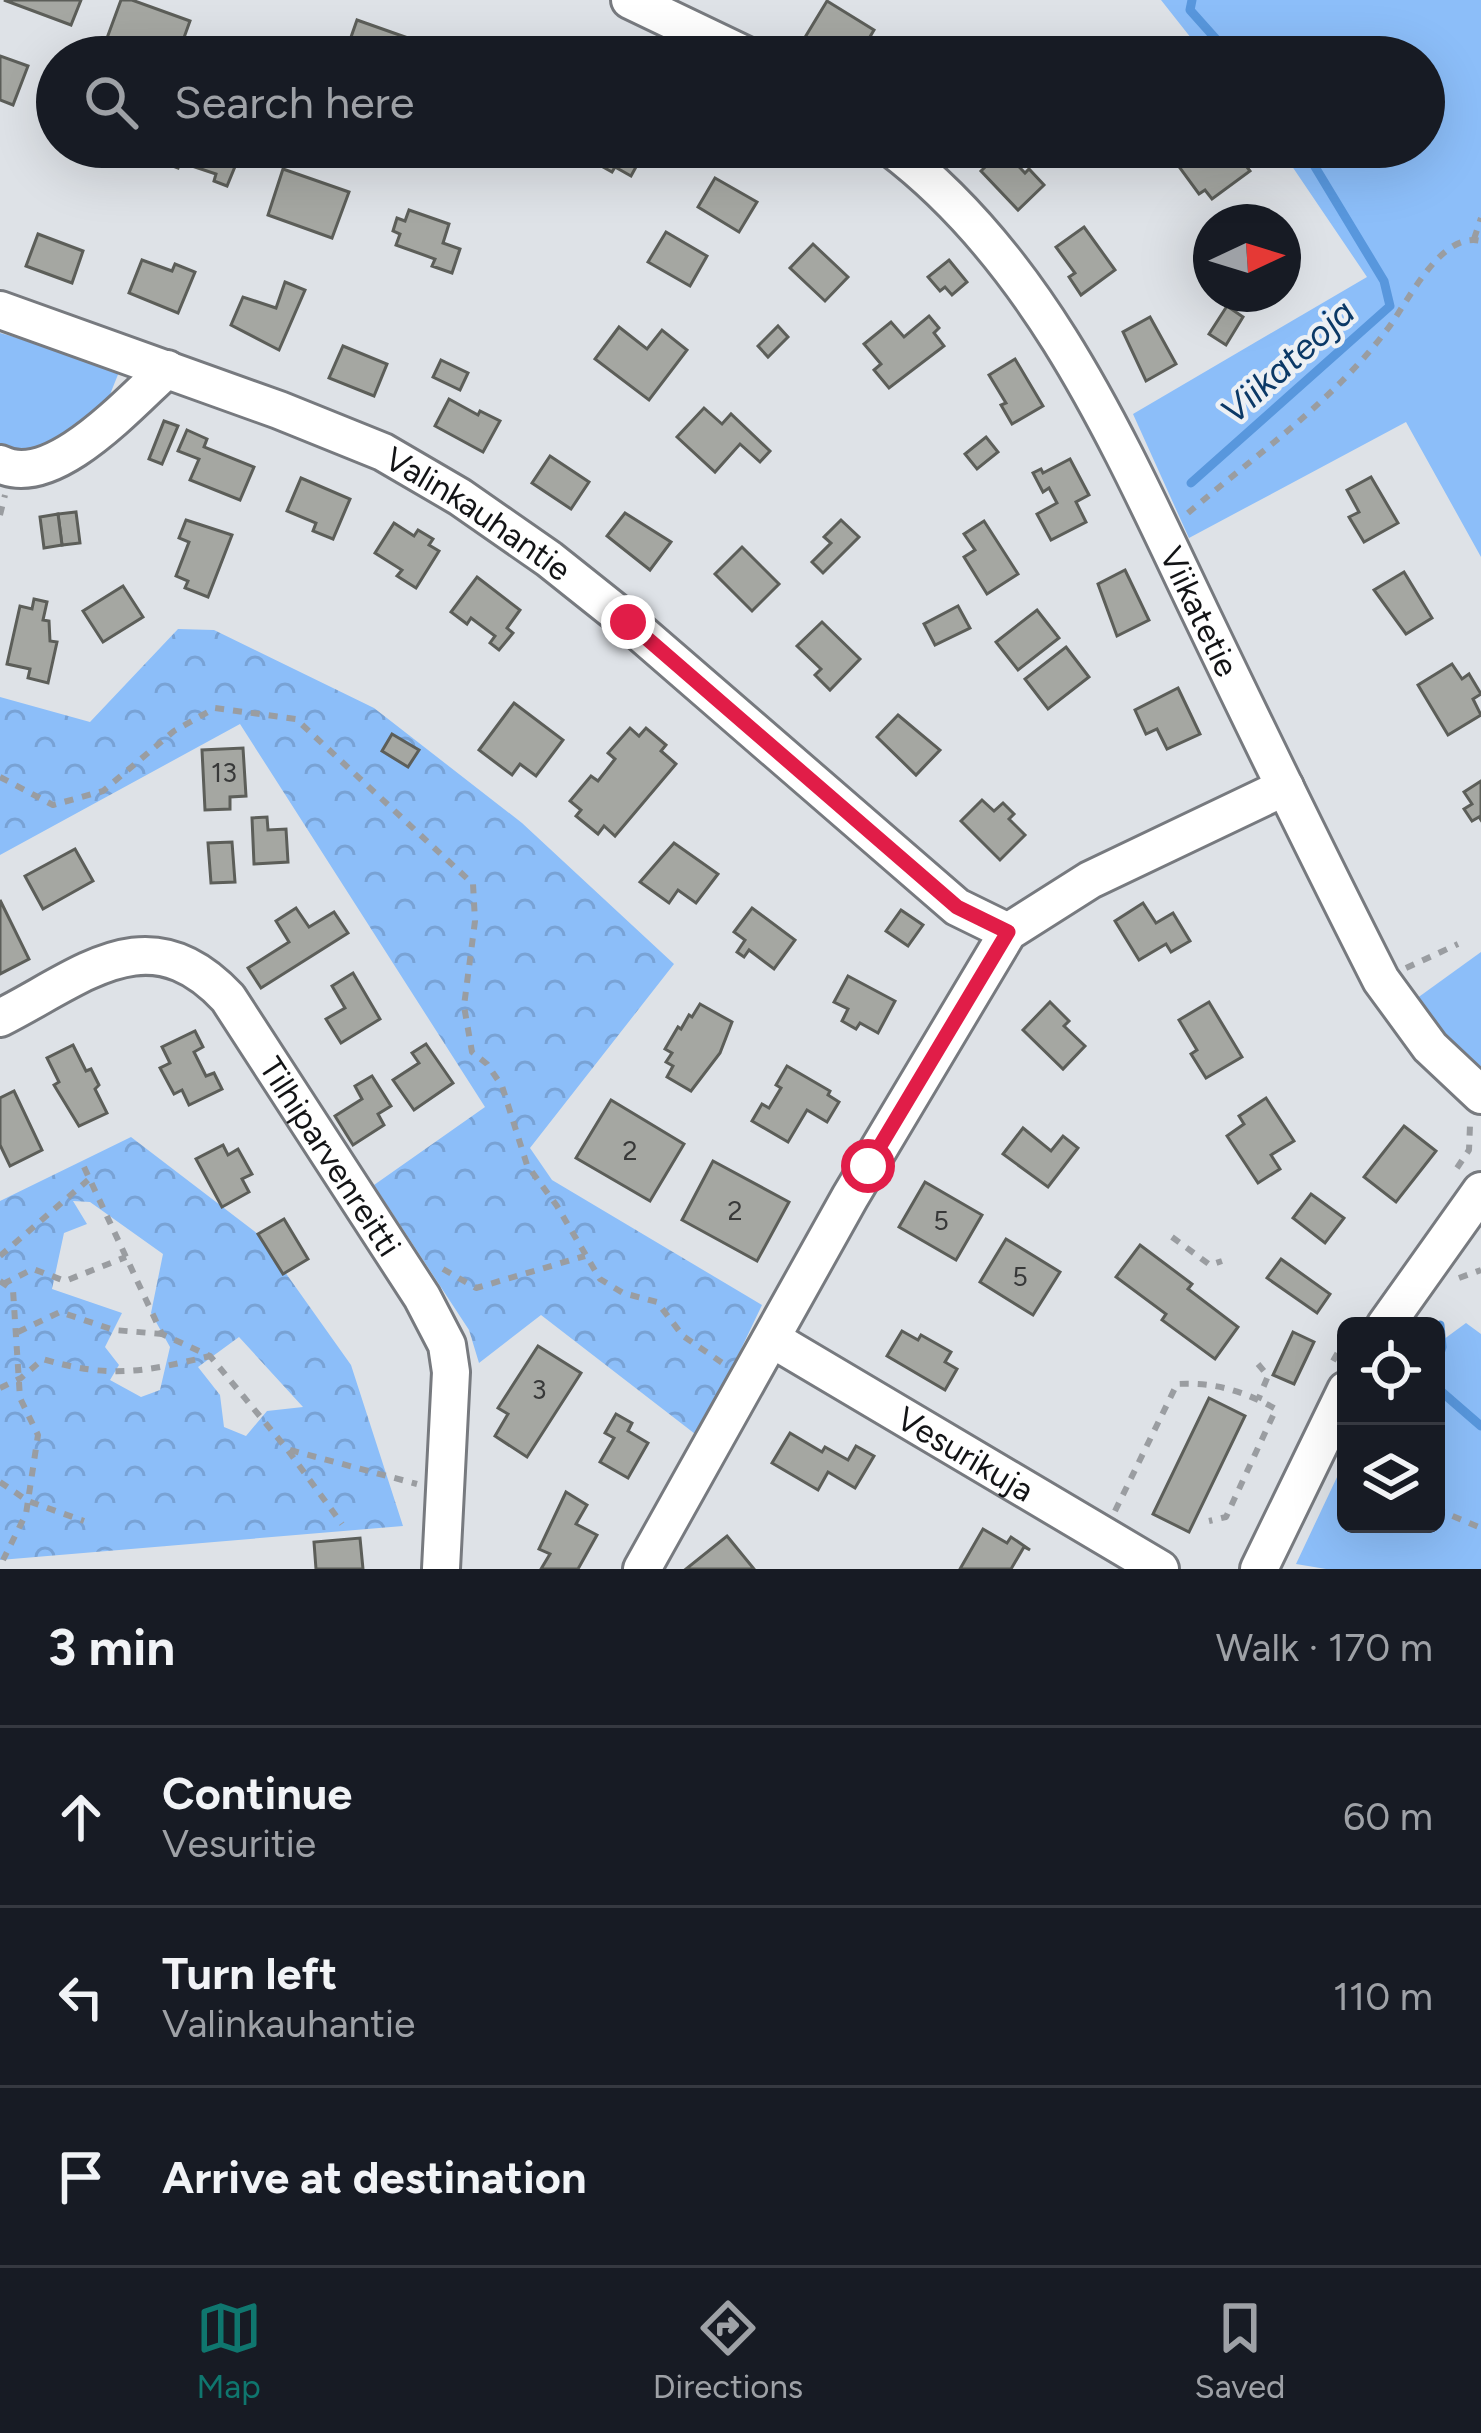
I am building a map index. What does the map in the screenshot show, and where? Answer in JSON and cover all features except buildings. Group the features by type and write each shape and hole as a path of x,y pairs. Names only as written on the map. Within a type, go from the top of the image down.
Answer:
{"street":[{"path":"630,0 705,36"},
{"name":"Viikatetie","path":"917,168 936,183 1011,269 1066,350 1123,452 1381,980 1430,1047 1481,1095"},
{"name":"Valinkauhantie","path":"0,310 383,452 460,497 628,622 957,907 1008,932"},
{"path":"0,464 12,470 34,470 64,456 167,369"},
{"path":"642,1569 953,1018 1008,932 1090,880 1285,787"},
{"name":"Tilhiparvenreitti","path":"0,1018 100,967 137,954 170,956 197,970 242,1018 439,1324 451,1372 441,1569"},
{"path":"1391,1317 1481,1191"},
{"name":"Vesurikuja","path":"772,1339 1160,1569"},
{"path":"1259,1569 1337,1409"}],"path":[{"path":"1162,534 1354,372 1444,249 1477,240 1481,218"},
{"path":"0,777 53,805 103,791 174,731 215,708 296,719 473,884 475,921 464,1006 472,1052 502,1086 527,1165 600,1279 623,1293 657,1302 683,1336 716,1361 751,1372"},
{"path":"1381,980 1457,944"},
{"path":"1469,1150 1481,1160"},
{"path":"84,1167 162,1334"},
{"path":"0,1256 89,1180"},
{"path":"1172,1237 1210,1265 1222,1261"},
{"path":"411,1280 446,1268 476,1288 585,1256"},
{"path":"2,1282 33,1269 65,1281 126,1257"},
{"path":"2,1282 13,1290 20,1399 38,1435 26,1514 3,1560"},
{"path":"17,1333 61,1312 114,1330 162,1334 210,1356 342,1524"},
{"path":"0,1388 43,1359 81,1370 140,1373 210,1356"},
{"path":"1258,1364 1268,1376 1258,1400"},
{"path":"1103,1535 1178,1384 1244,1391 1276,1409 1226,1516 1209,1521"},
{"path":"287,1450 442,1492"},
{"path":"0,1482 28,1501 85,1521"},
{"path":"1445,1513 1481,1528"}],"green space":[{"path":"1161,0 1481,0 1481,557 1406,422 1189,538 1133,414 1367,277 1293,168 1445,168 1445,36 1189,36"},
{"path":"0,333 121,367 103,412 27,458 0,451"},
{"path":"178,629 214,630 374,708 522,823 674,964 530,1148 552,1180 762,1305 699,1437 541,1315 479,1363 469,1330 374,1185 485,1107 240,724 0,855 0,697 90,722"},
{"path":"1481,952 1481,1066 1474,1065 1409,1004"},
{"path":"131,1137 258,1234 351,1365 403,1526 0,1560 0,1201","holes":["73,1201 90,1202 163,1254 151,1313 170,1347 160,1390 141,1397 110,1380 119,1365 105,1347 122,1313 52,1289 64,1233 87,1224","239,1337 303,1407 267,1411 246,1436 224,1427 220,1395 198,1367"]},
{"path":"1466,1323 1481,1334 1481,1569 1326,1569 1296,1564 1337,1477 1337,1533 1445,1533 1445,1338"}],"waterway":[{"name":"Viikateoja","path":"1192,0 1190,10 1213,36"},
{"name":"Viikateoja","path":"1191,483 1390,306 1384,281 1316,168"},
{"path":"1445,1395 1481,1426"}],"route":[{"path":"628,622 957,907 1008,932 868,1166"}]}
